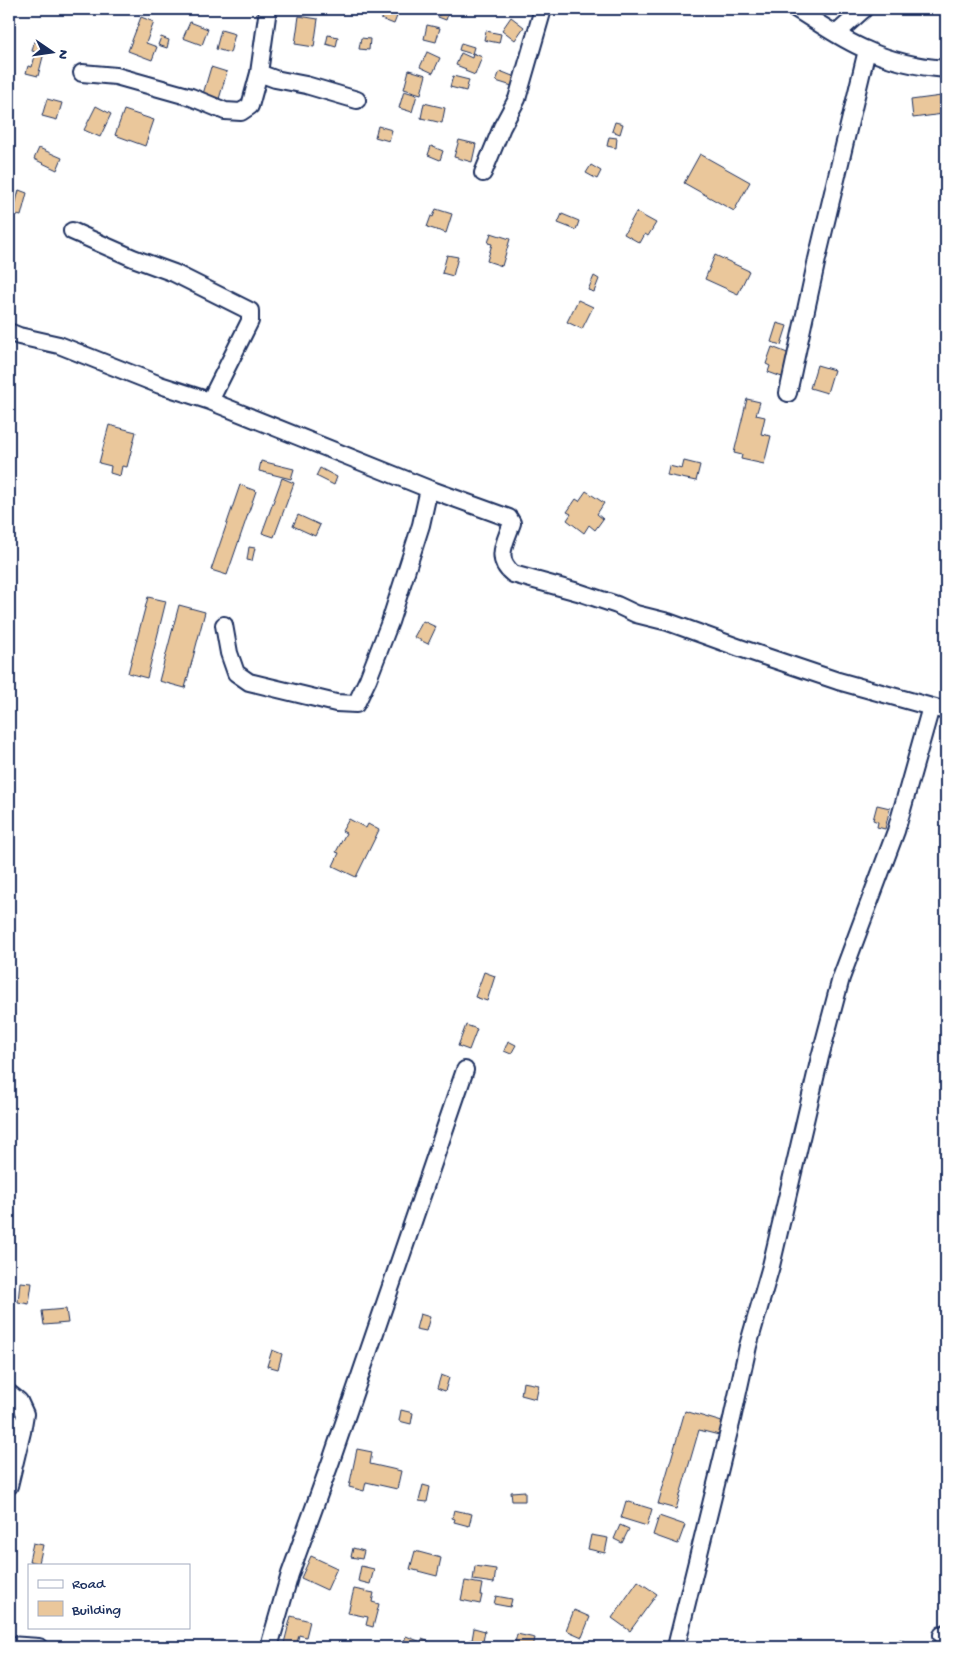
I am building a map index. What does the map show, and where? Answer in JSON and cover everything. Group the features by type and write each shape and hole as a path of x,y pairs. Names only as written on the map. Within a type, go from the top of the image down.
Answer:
{"street":[{"path":"82,73 116,76 191,97 225,111 241,112 250,106 260,73 268,9"},
{"path":"483,172 502,126 517,99 543,9"},
{"path":"796,9 836,34 867,50 894,60 946,70"},
{"path":"836,34 864,9"},
{"path":"788,393 817,259 867,50"},
{"path":"260,73 275,79 306,85 357,100"},
{"path":"72,231 133,258 174,273 250,311 250,321 210,401"},
{"path":"9,332 59,345 210,401 429,489 509,518 512,523 503,550 502,561 506,568 514,574 578,592 617,605 636,614 668,622 838,681 938,709 839,987 820,1057 771,1266 748,1346 676,1647"},
{"path":"224,626 236,673 249,682 336,703 356,704 368,679 390,622 421,525 429,489"},
{"path":"269,1647 290,1574 334,1452 465,1070"},
{"path":"9,1394 19,1401 25,1414 9,1486"},
{"path":"9,1646 39,1647"}],"building":[{"path":"385,9 399,11 394,24 381,19"},
{"path":"442,9 450,9 446,20 438,17"},
{"path":"299,16 318,19 314,47 295,44"},
{"path":"141,17 154,22 146,43 157,47 152,60 128,51"},
{"path":"511,17 524,27 515,40 502,30"},
{"path":"190,22 208,29 202,45 183,38"},
{"path":"427,25 440,28 436,42 424,39"},
{"path":"221,30 235,34 230,53 216,49"},
{"path":"486,31 501,34 499,43 484,40"},
{"path":"328,35 338,37 336,47 326,44"},
{"path":"161,37 169,40 167,48 158,45"},
{"path":"361,38 370,39 369,50 359,49"},
{"path":"34,42 46,45 38,76 26,73 28,66 32,67 36,52 32,51"},
{"path":"461,43 474,47 472,54 459,50"},
{"path":"427,52 440,58 433,73 420,67"},
{"path":"461,53 472,58 473,53 482,57 475,75 456,65"},
{"path":"211,67 227,72 219,99 203,94"},
{"path":"409,70 426,75 421,94 404,89"},
{"path":"500,71 515,77 512,86 496,81"},
{"path":"453,76 469,80 466,91 450,87"},
{"path":"404,91 417,95 412,112 399,108"},
{"path":"941,96 943,114 913,118 911,100"},
{"path":"47,99 62,103 57,120 42,116"},
{"path":"424,103 445,108 442,123 421,118"},
{"path":"96,106 111,114 100,137 84,130"},
{"path":"124,110 154,120 145,146 115,135"},
{"path":"615,122 623,124 620,134 612,131"},
{"path":"378,126 392,130 389,141 375,137"},
{"path":"609,137 617,138 616,148 607,146"},
{"path":"459,140 476,144 472,162 454,157"},
{"path":"431,146 443,151 440,160 428,155"},
{"path":"39,148 62,158 57,170 34,159"},
{"path":"700,154 750,182 734,211 684,183"},
{"path":"591,165 601,171 597,179 586,173"},
{"path":"19,190 27,193 21,216 13,214"},
{"path":"436,209 452,214 446,233 427,227"},
{"path":"636,212 656,223 648,236 645,234 640,243 624,234"},
{"path":"562,214 579,221 576,230 558,223"},
{"path":"491,233 510,239 502,266 487,261 492,244 488,243"},
{"path":"447,255 458,257 453,276 442,273"},
{"path":"715,255 749,271 738,294 705,279"},
{"path":"594,276 599,279 594,292 588,290"},
{"path":"578,300 593,307 582,329 567,322"},
{"path":"777,323 787,326 781,345 771,342"},
{"path":"772,347 790,354 782,377 768,372 770,366 766,364"},
{"path":"817,365 834,370 827,393 810,388"},
{"path":"747,399 760,402 756,415 765,417 761,434 771,436 764,464 741,459 742,455 734,453"},
{"path":"109,425 136,432 127,467 122,466 120,476 110,473 111,466 99,463"},
{"path":"261,461 294,469 291,479 259,471"},
{"path":"684,461 700,465 696,481 667,475 669,466 682,469"},
{"path":"320,468 337,477 334,485 316,476"},
{"path":"282,478 294,483 274,537 262,533"},
{"path":"240,485 256,491 227,575 211,570"},
{"path":"586,491 604,503 597,514 603,519 595,530 589,525 584,533 567,520 571,514 567,512 576,499 579,501"},
{"path":"298,515 320,525 315,536 293,526"},
{"path":"249,547 255,548 252,561 247,560"},
{"path":"148,597 166,601 147,678 128,673"},
{"path":"179,605 205,612 185,688 159,681"},
{"path":"423,621 436,627 428,644 414,637"},
{"path":"877,805 890,808 885,829 877,827 878,822 873,820"},
{"path":"349,819 366,828 368,824 379,830 356,877 333,866 339,853 336,852 346,833 342,831"},
{"path":"484,972 495,976 487,1001 475,997"},
{"path":"466,1025 477,1029 469,1050 458,1046"},
{"path":"508,1041 516,1045 511,1054 504,1051"},
{"path":"20,1282 32,1283 29,1304 18,1302"},
{"path":"66,1309 68,1323 44,1325 42,1311"},
{"path":"420,1314 430,1317 426,1331 416,1329"},
{"path":"272,1350 282,1354 278,1369 267,1366"},
{"path":"441,1375 449,1378 445,1391 437,1388"},
{"path":"523,1382 539,1385 536,1399 521,1395"},
{"path":"401,1410 413,1413 411,1424 399,1421"},
{"path":"685,1411 722,1422 719,1435 699,1430 676,1509 658,1504"},
{"path":"357,1449 372,1452 370,1464 401,1471 397,1489 366,1482 364,1491 349,1487"},
{"path":"423,1485 430,1487 427,1502 419,1501"},
{"path":"525,1491 525,1501 512,1501 511,1492"},
{"path":"626,1501 652,1509 647,1526 621,1518"},
{"path":"454,1510 472,1514 469,1526 454,1522 455,1519 452,1518"},
{"path":"659,1516 685,1525 678,1544 653,1535"},
{"path":"620,1525 629,1529 622,1543 614,1539"},
{"path":"591,1535 608,1538 605,1553 588,1549"},
{"path":"33,1543 43,1545 39,1563 29,1561"},
{"path":"353,1548 364,1551 362,1559 351,1557"},
{"path":"415,1551 441,1558 437,1576 410,1569"},
{"path":"311,1556 337,1568 327,1590 301,1578"},
{"path":"361,1566 374,1569 370,1584 358,1581"},
{"path":"475,1566 496,1569 494,1583 473,1580"},
{"path":"465,1581 482,1584 480,1604 461,1600"},
{"path":"638,1581 657,1594 630,1631 612,1618"},
{"path":"354,1589 374,1593 372,1602 379,1604 373,1627 366,1625 368,1617 348,1613"},
{"path":"496,1596 512,1599 510,1607 494,1604"},
{"path":"574,1610 590,1617 582,1637 566,1630"},
{"path":"291,1616 310,1621 306,1637 299,1635 296,1647 283,1647"},
{"path":"474,1628 485,1631 482,1647 467,1647 469,1640 472,1640"},
{"path":"517,1634 535,1638 533,1647 514,1647"},
{"path":"406,1636 421,1642 422,1639 432,1643 431,1647 402,1647"},
{"path":"900,1639 914,1647 895,1647"}]}
